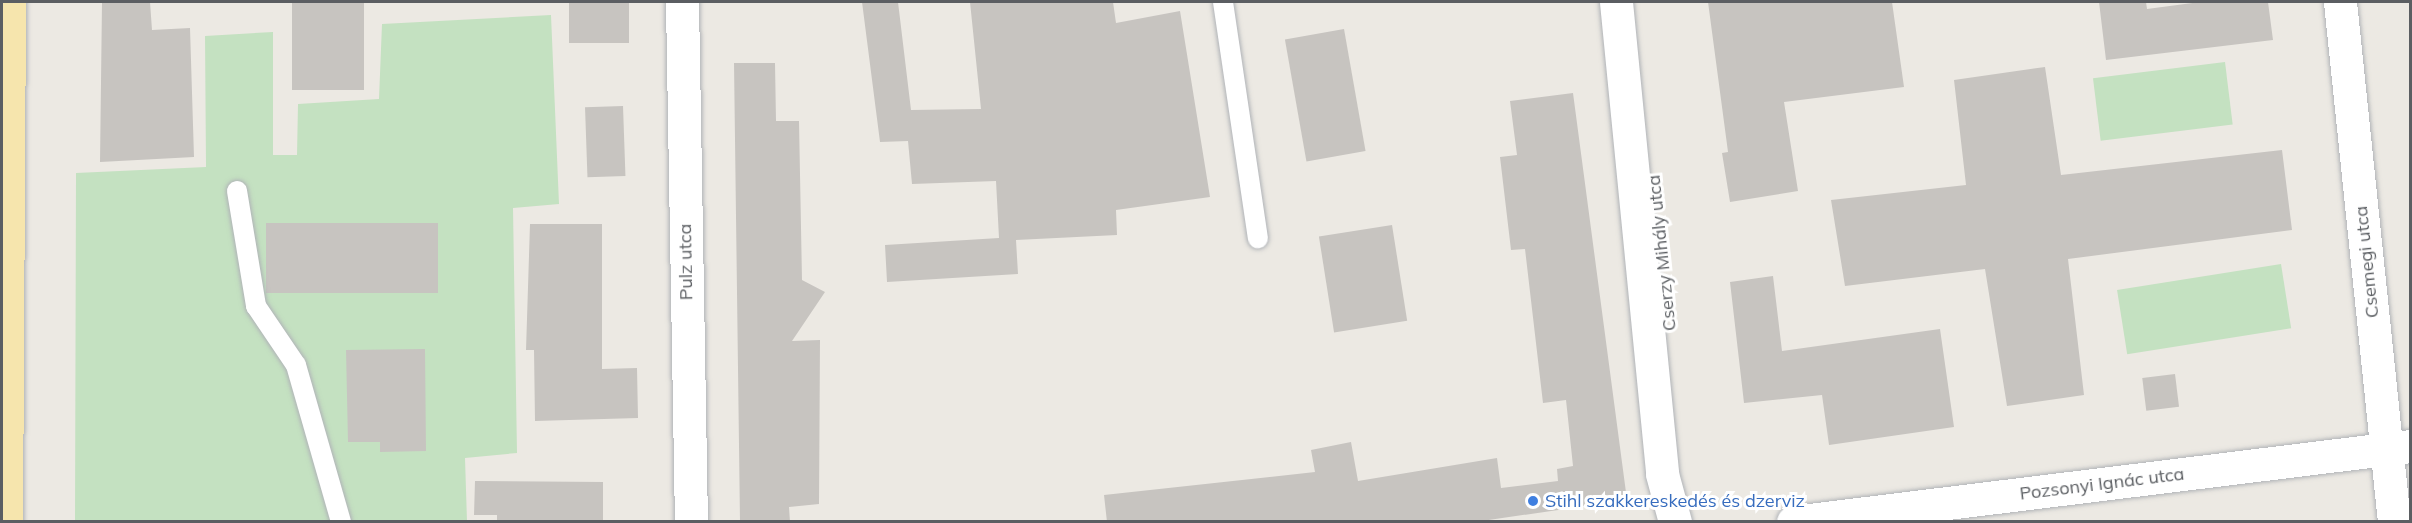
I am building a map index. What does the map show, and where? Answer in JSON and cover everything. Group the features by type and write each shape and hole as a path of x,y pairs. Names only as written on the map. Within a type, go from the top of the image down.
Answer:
{"main road":[{"path":"6,522 9,2"}],"street":[{"name":"Pulz utca","path":"682,2 691,522"},
{"name":"Cserzy Mihály utca","path":"1616,2 1662,474 1674,512"},
{"name":"Cserzy Mihály utca","path":"1637,2 1684,472 1674,512"},
{"name":"Csemegi utca","path":"2340,2 2399,448 2394,522"},
{"name":"Pozsonyi Ignác utca","path":"1793,522 2399,448"}],"lane":[{"path":"1223,2 1258,238"},
{"path":"237,191 256,306 296,365 340,522"}],"green space":[{"path":"551,15 559,204 513,208 517,453 465,458 467,521 75,522 76,173 206,167 205,36 273,32 273,155 297,155 298,104 379,99 382,24"},
{"path":"2225,62 2233,125 2101,141 2093,78"},
{"path":"2281,264 2291,328 2127,354 2117,290"}],"building":[{"path":"102,2 150,2 152,30 190,28 194,157 100,162"},
{"path":"292,2 364,2 364,90 292,90"},
{"path":"569,2 629,2 629,43 569,43"},
{"path":"862,2 898,2 911,110 981,109 970,2 1113,2 1116,23 1180,11 1210,197 1116,210 1117,235 1016,240 1018,274 887,282 885,245 999,238 996,181 912,184 908,141 880,142"},
{"path":"1708,2 1892,2 1904,87 1784,102 1798,191 1730,202 1722,153 1728,152"},
{"path":"2099,2 2146,2 2147,9 2200,2 2268,2 2273,40 2106,60"},
{"path":"1344,29 1366,151 1306,162 1285,39"},
{"path":"734,63 775,63 776,121 799,121 802,280 825,292 792,341 820,340 819,504 789,507 790,522 740,522"},
{"path":"2045,67 2061,175 2282,150 2292,230 2068,259 2084,395 2007,406 1985,269 1845,286 1831,200 1966,185 1954,80"},
{"path":"1573,93 1627,500 1475,522 1107,522 1104,495 1315,472 1311,450 1351,442 1358,481 1497,458 1501,488 1558,481 1557,469 1573,466 1566,400 1543,403 1525,249 1511,250 1500,157 1517,155 1510,101"},
{"path":"623,106 625,176 587,177 585,107"},
{"path":"266,223 438,223 438,293 266,293"},
{"path":"530,224 602,224 602,369 637,368 638,418 535,421 534,350 526,350"},
{"path":"1392,225 1407,321 1334,332 1319,237"},
{"path":"1773,276 1782,351 1940,329 1954,427 1829,445 1822,395 1744,403 1730,282"},
{"path":"425,349 426,451 380,452 380,442 348,442 346,350"},
{"path":"2175,374 2179,407 2146,411 2142,378"},
{"path":"475,481 603,482 603,522 497,522 497,515 474,515"}],"place":[{"name":"Stihl szakkereskedés és dzerviz","path":"1533,501"}]}
